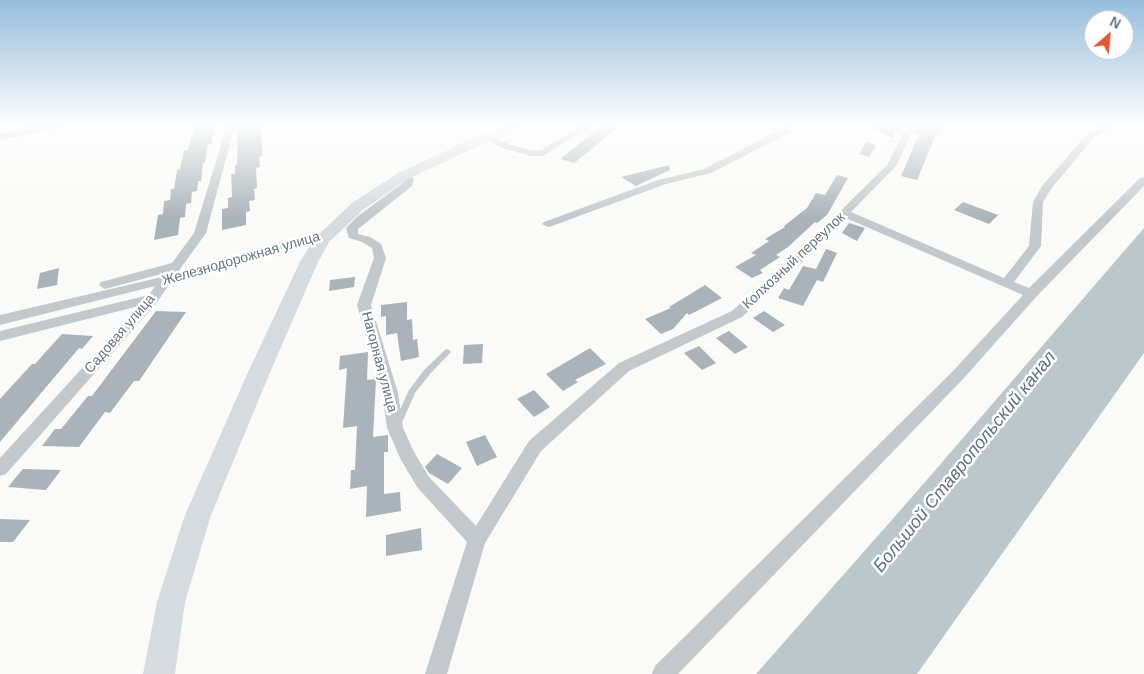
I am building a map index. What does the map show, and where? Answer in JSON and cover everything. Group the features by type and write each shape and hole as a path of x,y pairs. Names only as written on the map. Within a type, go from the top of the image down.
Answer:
{"main road":[{"name":"Железнодорожная улица","path":"322,239 358,206 403,176 446,156"},
{"path":"159,674 171,602 198,515 260,370 309,262 322,239"}],"street":[{"name":"Садовая улица","path":"0,470 153,298 200,233 222,156"},
{"path":"548,224 662,182 707,171 736,156"},
{"name":"Колхозный переулок","path":"436,674 477,540 535,446 624,368 737,314 808,250 891,166 896,156"},
{"path":"1007,283 1035,246 1038,202 1046,188 1073,156"},
{"name":"Нагорная улица","path":"403,176 409,180 408,184 368,213 352,228 353,236 366,239 377,246 380,258 364,306 390,393 396,428 407,454 423,482 477,540"},
{"path":"663,674 959,374 1031,294 1144,180"},
{"path":"844,213 1031,294"},
{"name":"Железнодорожная улица","path":"0,320 165,280 306,238 322,239"},
{"path":"0,312 176,266"},
{"name":"Железнодорожная улица","path":"0,336 153,298"}],"lane":[{"path":"396,428 412,392 427,372 447,352"}],"water":[{"name":"Большой Ставропольский канал","path":"1144,228 1144,353 917,674 756,674 919,489"}],"building":[{"path":"183,156 206,156 203,163 201,181 198,181 197,191 192,192 191,203 186,204 185,217 180,218 178,235 154,240 158,215 163,214 164,201 170,200 171,189 174,189 177,170 180,169"},
{"path":"237,156 261,156 259,157 260,167 256,168 257,188 254,189 255,200 249,201 250,211 246,212 246,225 222,230 222,209 228,208 228,198 232,197 231,174 235,174 235,165 237,165"},
{"path":"563,156 582,156 574,163 560,159"},
{"path":"910,156 927,156 917,180 901,176"},
{"path":"669,165 670,170 636,186 621,177"},
{"path":"837,175 848,178 827,215 817,223 815,222 788,247 776,255 780,257 760,270 763,273 752,278 735,267 756,255 751,253 769,241 765,239 785,227 807,208 816,193 825,195"},
{"path":"963,202 998,215 989,224 954,210"},
{"path":"849,223 865,228 857,241 842,233"},
{"path":"826,249 837,253 823,282 817,280 803,306 778,298 784,288 789,290 803,266 816,269"},
{"path":"59,268 57,285 37,289 40,273"},
{"path":"355,277 354,287 329,291 330,280"},
{"path":"705,285 722,298 689,315 687,313 673,329 661,334 645,319 671,308 669,307"},
{"path":"407,302 407,320 412,319 413,340 417,339 419,357 401,361 397,333 386,335 386,316 381,317 381,305"},
{"path":"156,311 186,312 139,381 134,381 110,413 105,412 79,447 42,446 55,429 61,429 88,396 92,396"},
{"path":"764,311 785,325 773,332 753,318"},
{"path":"729,331 748,347 735,354 716,338"},
{"path":"62,334 93,336 82,349 79,348 0,442 0,399"},
{"path":"483,344 482,363 463,364 464,345"},
{"path":"699,346 716,363 702,370 684,353"},
{"path":"590,348 606,364 575,380 578,382 563,391 546,374"},
{"path":"368,352 367,380 376,379 373,437 388,435 388,452 384,452 384,494 400,492 401,511 366,517 367,486 350,489 351,470 355,470 357,426 343,428 347,368 339,370 340,356"},
{"path":"534,390 550,407 534,417 517,399"},
{"path":"485,435 497,457 477,466 466,442"},
{"path":"437,454 462,468 448,484 429,473 425,467"},
{"path":"23,469 61,470 46,490 8,487"},
{"path":"0,519 30,520 13,542 0,542"},
{"path":"421,528 422,550 386,556 386,535"}]}
